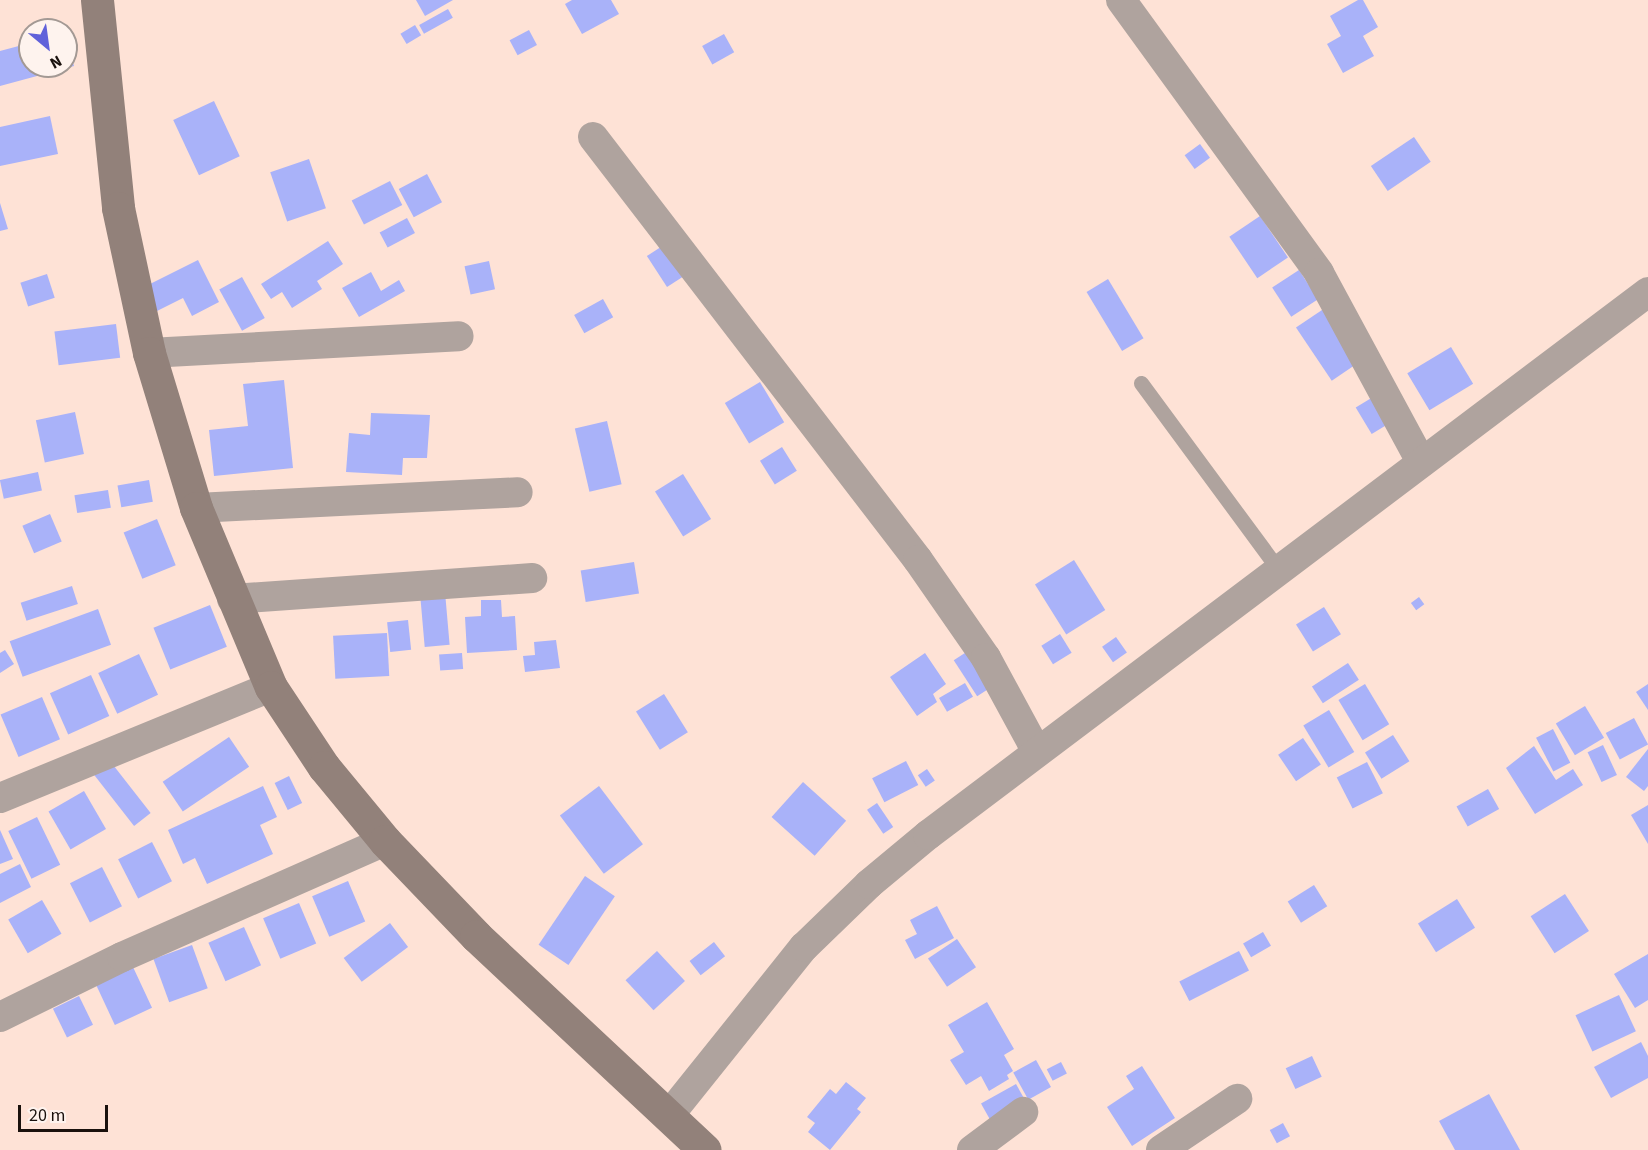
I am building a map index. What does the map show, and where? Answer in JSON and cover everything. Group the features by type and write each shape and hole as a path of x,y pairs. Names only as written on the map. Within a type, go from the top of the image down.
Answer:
{"street":[{"path":"97,0 118,208 149,353 196,508 232,599 271,687 324,768 385,841 476,936 670,1114 705,1150"},
{"path":"1120,0 1319,273 1421,462"},
{"path":"593,137 918,560 986,658 1037,752"},
{"path":"670,1114 804,947 869,884 1037,752 1648,292"},
{"path":"149,353 459,336"},
{"path":"196,508 518,492"},
{"path":"232,599 532,578"},
{"path":"0,798 271,687"},
{"path":"0,1017 122,957 385,841"},
{"path":"1161,1150 1237,1099"},
{"path":"972,1150 1023,1112"}],"lane":[{"path":"1141,383 1278,569"}],"building":[{"path":"416,0 453,0 425,16"},
{"path":"572,0 611,0 619,14 582,34 565,4"},
{"path":"1358,0 1363,0 1378,27 1363,36 1374,56 1343,73 1327,44 1341,36 1330,16"},
{"path":"448,9 453,18 424,34 419,25"},
{"path":"415,25 421,35 407,44 400,34"},
{"path":"529,30 537,45 518,55 510,40"},
{"path":"724,34 734,52 712,64 702,46"},
{"path":"18,46 18,78 30,78 0,86 0,51"},
{"path":"214,101 240,156 199,175 173,120"},
{"path":"50,116 58,154 0,166 0,127"},
{"path":"1414,137 1431,162 1388,191 1371,166"},
{"path":"1200,144 1210,158 1195,169 1185,155"},
{"path":"309,159 326,208 287,222 270,172"},
{"path":"427,174 442,202 414,217 399,189"},
{"path":"390,181 402,205 364,225 352,201"},
{"path":"0,203 8,229 0,231"},
{"path":"1260,216 1288,257 1257,278 1229,237"},
{"path":"407,218 415,233 388,248 380,233"},
{"path":"328,241 343,264 317,281 322,289 292,308 282,292 271,299 261,284"},
{"path":"667,243 687,274 667,287 647,256"},
{"path":"198,260 219,302 192,316 183,298 155,312 142,288"},
{"path":"489,261 495,289 471,295 465,266"},
{"path":"1299,270 1318,299 1291,317 1272,287"},
{"path":"371,272 381,291 399,280 405,291 359,317 342,288"},
{"path":"47,274 55,298 28,306 20,283"},
{"path":"242,277 265,318 242,331 219,290"},
{"path":"1108,279 1144,338 1122,351 1087,292"},
{"path":"603,299 613,317 584,333 574,315"},
{"path":"1325,308 1361,361 1332,381 1296,328"},
{"path":"116,324 120,358 59,365 54,332"},
{"path":"1451,347 1473,384 1429,410 1407,373"},
{"path":"284,380 293,468 214,476 209,430 248,426 243,384"},
{"path":"760,382 784,422 749,443 725,403"},
{"path":"1378,394 1394,421 1372,434 1356,407"},
{"path":"75,412 84,454 45,462 36,420"},
{"path":"371,413 430,415 427,458 403,458 402,475 346,472 349,433 370,435"},
{"path":"607,421 622,484 589,492 575,428"},
{"path":"782,447 797,471 775,485 760,461"},
{"path":"38,472 42,491 4,499 0,480"},
{"path":"683,474 711,519 683,536 655,491"},
{"path":"149,480 153,502 121,507 117,486"},
{"path":"108,490 111,508 77,513 74,495"},
{"path":"50,514 62,542 34,553 22,526"},
{"path":"157,519 176,565 142,579 124,532"},
{"path":"1074,560 1105,610 1066,634 1035,584"},
{"path":"634,562 639,594 586,602 581,570"},
{"path":"72,586 78,604 27,621 21,603"},
{"path":"445,592 450,645 425,647 420,594"},
{"path":"1419,597 1424,604 1416,610 1411,603"},
{"path":"481,600 501,600 502,617 515,616 517,650 467,653 465,617 481,616"},
{"path":"210,605 227,647 170,670 153,628"},
{"path":"1324,607 1341,634 1313,652 1296,624"},
{"path":"98,609 111,645 23,677 10,641"},
{"path":"408,620 411,650 390,652 387,622"},
{"path":"387,633 389,676 335,679 333,636"},
{"path":"1060,634 1072,653 1053,664 1041,646"},
{"path":"1116,637 1127,653 1113,662 1102,647"},
{"path":"556,640 560,668 525,672 523,656 535,655 534,642"},
{"path":"5,650 14,664 0,673 0,653"},
{"path":"968,651 991,687 977,696 954,660"},
{"path":"462,653 463,669 440,671 439,655"},
{"path":"925,653 946,684 933,694 937,702 917,716 890,677"},
{"path":"139,654 158,695 117,714 98,673"},
{"path":"1348,663 1359,680 1323,703 1312,686"},
{"path":"91,675 109,716 68,734 50,693"},
{"path":"965,683 973,697 947,712 939,698"},
{"path":"1365,684 1389,724 1363,740 1338,700"},
{"path":"1648,684 1648,710 1636,692"},
{"path":"664,694 688,732 660,750 636,711"},
{"path":"42,697 60,739 19,757 1,715"},
{"path":"1585,706 1604,738 1575,755 1556,724"},
{"path":"1329,710 1354,752 1329,767 1303,725"},
{"path":"1634,718 1648,745 1620,760 1606,733"},
{"path":"1553,729 1570,763 1553,771 1536,738"},
{"path":"1393,735 1409,761 1381,779 1365,752"},
{"path":"229,737 249,767 183,812 163,782"},
{"path":"1303,738 1321,765 1296,781 1278,755"},
{"path":"1603,745 1617,775 1602,782 1588,752"},
{"path":"1534,746 1556,780 1573,769 1583,785 1535,814 1506,768"},
{"path":"1648,749 1648,786 1644,791 1626,777"},
{"path":"110,761 151,813 134,826 93,774"},
{"path":"906,761 918,785 884,802 872,778"},
{"path":"1367,762 1383,793 1353,809 1337,777"},
{"path":"927,769 935,781 926,787 918,775"},
{"path":"289,776 302,803 288,810 275,783"},
{"path":"803,782 846,821 815,856 772,817"},
{"path":"263,786 277,817 260,825 273,854 207,884 195,858 183,864 168,830"},
{"path":"599,786 643,844 604,874 560,815"},
{"path":"1488,789 1499,809 1468,827 1457,806"},
{"path":"84,791 106,829 70,850 48,812"},
{"path":"877,803 893,827 883,834 867,810"},
{"path":"1648,805 1648,844 1631,815"},
{"path":"37,817 60,865 31,879 8,831"},
{"path":"0,830 13,859 0,864"},
{"path":"152,842 172,881 138,898 118,859"},
{"path":"20,864 31,887 0,903 0,874"},
{"path":"102,867 122,906 90,923 70,883"},
{"path":"585,876 615,896 568,965 539,945"},
{"path":"348,881 365,922 329,937 312,896"},
{"path":"1314,885 1327,906 1301,923 1288,901"},
{"path":"1565,894 1589,931 1555,953 1531,916"},
{"path":"1457,899 1475,928 1436,952 1418,923"},
{"path":"42,900 62,934 28,953 8,920"},
{"path":"299,903 316,944 280,959 263,918"},
{"path":"937,906 954,938 915,959 905,940 917,934 910,920"},
{"path":"390,923 408,947 362,982 344,958"},
{"path":"244,927 261,965 225,981 208,943"},
{"path":"1263,932 1271,946 1251,957 1243,944"},
{"path":"957,939 976,967 947,987 928,959"},
{"path":"714,942 725,956 701,975 690,961"},
{"path":"192,945 208,988 169,1002 153,959"},
{"path":"657,951 685,981 654,1010 626,980"},
{"path":"1239,951 1249,971 1189,1001 1179,981"},
{"path":"1648,954 1648,1000 1635,1008 1614,974"},
{"path":"133,967 152,1008 115,1025 96,984"},
{"path":"1619,995 1636,1031 1592,1052 1575,1015"},
{"path":"79,996 93,1025 67,1037 53,1009"},
{"path":"987,1002 1014,1049 1004,1055 1013,1071 1007,1075 1009,1079 989,1091 981,1076 966,1085 950,1060 964,1052 948,1025"},
{"path":"1641,1042 1648,1056 1648,1078 1611,1098 1594,1067"},
{"path":"1312,1056 1322,1077 1295,1089 1286,1068"},
{"path":"1036,1060 1051,1087 1028,1100 1013,1073"},
{"path":"1061,1062 1067,1074 1053,1081 1047,1069"},
{"path":"1142,1066 1175,1118 1132,1146 1107,1107 1134,1089 1126,1076"},
{"path":"846,1082 866,1098 857,1109 861,1112 830,1150 808,1132 815,1123 807,1117 830,1089 836,1094"},
{"path":"1016,1084 1027,1104 992,1124 981,1103"},
{"path":"1489,1094 1520,1150 1455,1150 1439,1121"},
{"path":"1283,1123 1290,1136 1277,1143 1270,1130"}]}
